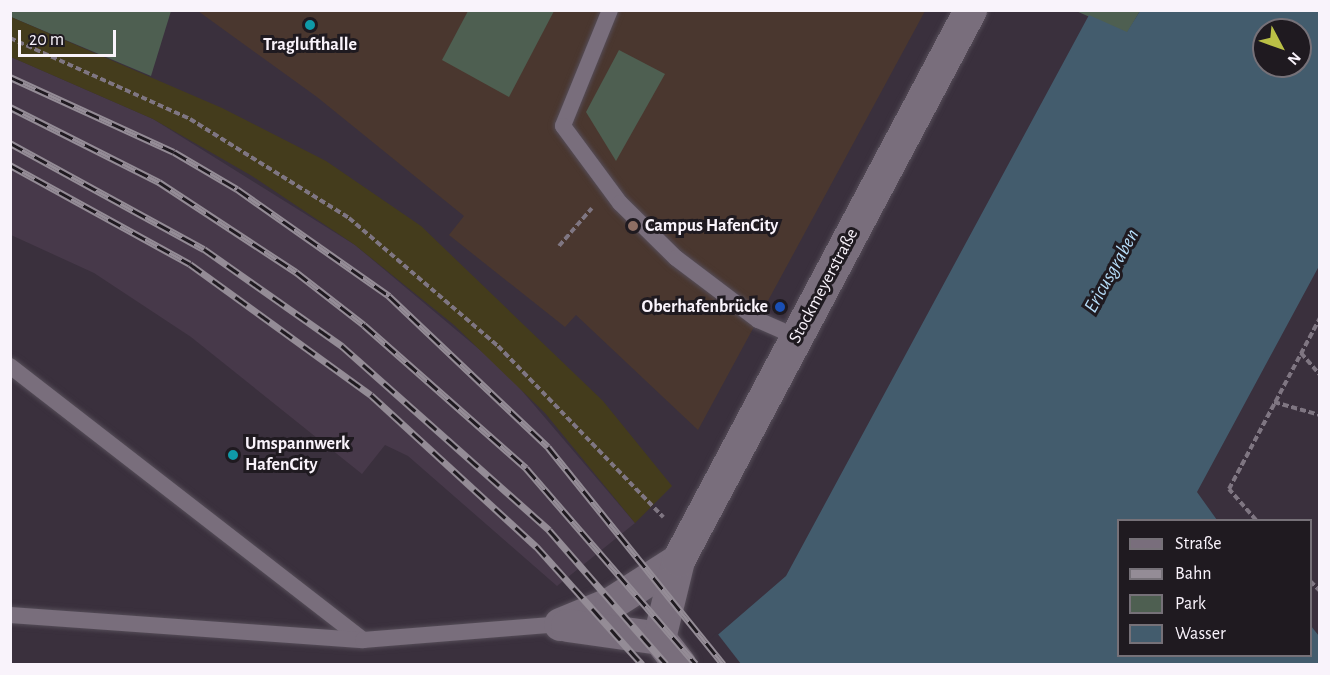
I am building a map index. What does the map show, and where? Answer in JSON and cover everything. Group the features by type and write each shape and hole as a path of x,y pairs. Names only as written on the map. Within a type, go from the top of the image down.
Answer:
{"street":[{"name":"Stockmeyerstraße","path":"659,638 683,551 970,10"},
{"name":"Stockmeyerstraße","path":"560,624 611,603 683,551"},
{"path":"560,624 659,638 679,664"}],"lane":[{"path":"610,10 563,126 609,188 676,258 758,320 797,338"},
{"path":"10,366 363,640"},
{"path":"10,615 363,640 560,624"}],"path":[{"path":"10,38 190,119 349,218 498,346 683,551"},
{"path":"560,246 609,188"},
{"path":"1255,519 1229,489 1320,318"},
{"path":"1301,353 1320,375"},
{"path":"1274,402 1320,415"}],"shaded area":[{"name":"Campus HafenCity","path":"198,11 925,11 698,430 576,315 565,327 449,235 464,216 317,97"},
{"path":"11,57 153,119 355,245 505,371 635,523 557,586 408,456 385,445 362,474 191,337 94,273 11,235"}],"green space":[{"path":"10,11 171,11 151,76 11,17"},
{"path":"468,11 554,11 509,97 442,60"},
{"path":"1076,11 1140,11 1127,33"},
{"path":"619,50 665,74 616,161 586,112"}],"sand":[{"path":"11,17 222,108 326,161 421,226 603,401 672,486 635,523 545,413 454,325 355,245 252,176 153,119 11,57"}],"water":[{"name":"Ericusgraben","path":"1140,11 1319,11 1319,266 1197,492 1216,519 1117,519 1117,657 1312,657 1312,627 1319,636 1319,664 684,664 786,576 1089,15 1127,32"}],"pier":[{"path":"717,633 741,664 681,664 682,662"}],"railway":[{"path":"10,77 174,152 237,189 389,296 548,447 723,664"},
{"path":"10,107 159,182 296,272 364,325 526,468 696,664"},
{"path":"10,143 204,249 342,346 549,530 666,664"},
{"path":"10,165 190,264 371,395 536,546 642,664"}],"place":[{"name":"Traglufthalle","path":"310,25"},
{"name":"Campus HafenCity","path":"633,226"},
{"name":"Oberhafenbrücke","path":"780,307"},
{"name":"Umspannwerk HafenCity","path":"233,455"}]}
